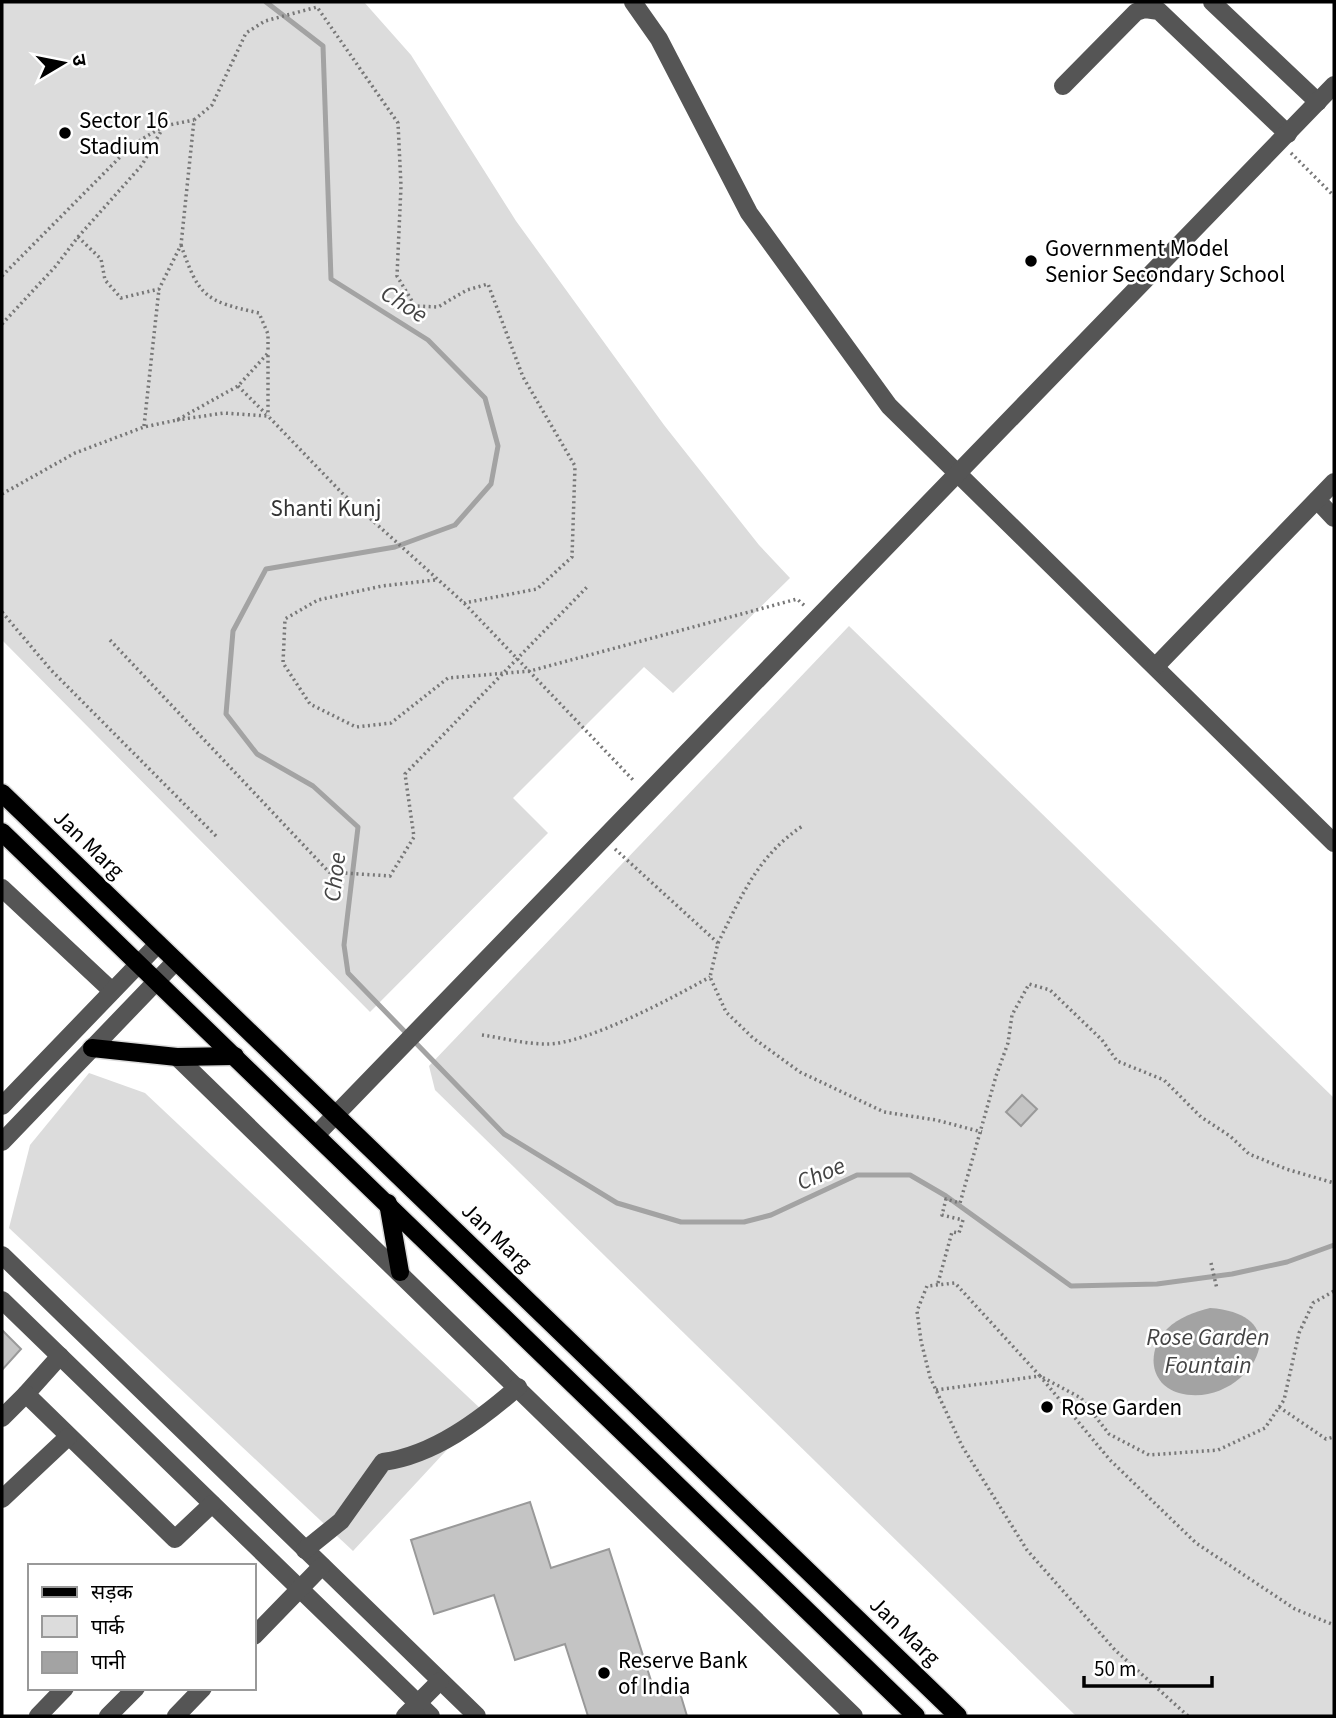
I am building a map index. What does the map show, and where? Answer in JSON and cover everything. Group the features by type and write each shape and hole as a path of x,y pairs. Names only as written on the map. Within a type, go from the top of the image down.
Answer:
{"main road":[{"name":"Jan Marg","path":"2,793 958,1716"},
{"path":"2,832 916,1716"},
{"path":"92,1048 177,1057 235,1056"},
{"path":"388,1203 400,1272"}],"street":[{"path":"633,2 659,39 749,213 889,406 1334,843"},
{"path":"1212,2 1318,102"},
{"path":"1063,86 1136,12 1145,9 1159,11 1284,138"},
{"path":"317,1135 1334,86"},
{"path":"1156,667 1334,482"},
{"path":"1317,500 1334,518"},
{"path":"2,888 112,991"},
{"path":"2,1105 158,944"},
{"path":"3,1144 176,961"},
{"path":"177,1057 854,1716"},
{"path":"2,1255 477,1716"},
{"path":"2,1300 212,1504 259,1560 300,1589 412,1710 431,1716"},
{"path":"2,1418 60,1356"},
{"path":"305,1550 341,1521 383,1462 412,1458 482,1418 518,1387"},
{"path":"26,1394 175,1539 212,1504"},
{"path":"2,1499 68,1437"},
{"path":"256,1634 322,1566"},
{"path":"412,1710 440,1681"},
{"path":"38,1716 63,1690"},
{"path":"108,1716 134,1690"},
{"path":"176,1716 201,1690"}],"path":[{"path":"2,276 132,145 164,126 194,120 212,105 246,33 265,20 317,7 398,124 401,186 397,276 415,306 438,307 467,290 488,284 523,377 575,466 572,557 537,589 464,603"},
{"path":"144,426 159,289 181,245 194,120"},
{"path":"2,324 55,267 142,165 164,126"},
{"path":"1284,138 1334,196"},
{"path":"78,237 101,259 105,280 121,298 159,289"},
{"path":"181,245 195,284 222,305 259,313 268,334 268,416"},
{"path":"177,420 238,386 268,353"},
{"path":"238,386 342,493 435,580 464,603 647,794"},
{"path":"2,494 75,453 144,426 224,414 268,416"},
{"path":"435,580 382,586 318,600 285,619 283,663 310,704 356,727 391,723 448,678 530,671 797,599 820,617"},
{"path":"110,640 329,872 390,876 414,837 405,774 589,586"},
{"path":"2,612 51,670 216,837"},
{"path":"804,825 779,842 758,866 718,943 710,977 726,1012 753,1038 820,1085 884,1112 936,1120 982,1132"},
{"path":"604,839 718,943"},
{"path":"482,1035 548,1045 570,1041 660,1005 710,977"},
{"path":"938,1283 952,1232 958,1233 962,1220 942,1215 946,1199 960,1203 996,1076 1009,1043 1012,1015 1029,984 1050,990 1102,1040 1118,1061 1164,1080 1201,1117 1230,1136 1249,1154 1286,1169 1334,1182"},
{"path":"1211,1263 1217,1289"},
{"path":"1188,1716 1115,1650 1027,1550 962,1446 936,1390 921,1341 917,1311 927,1286 955,1283 1040,1376 1110,1460 1196,1543 1295,1609 1334,1625"},
{"path":"936,1390 1040,1376 1081,1398 1109,1434 1149,1455 1218,1450 1265,1428 1284,1400 1298,1333 1313,1303 1334,1291"},
{"path":"1279,1407 1326,1439 1334,1437"}],"green space":[{"name":"Shanti Kunj","path":"2,2 364,2 411,55 516,221 664,425 759,545 790,578 673,693 644,667 513,798 548,833 370,1012 2,640"},
{"name":"Rose Garden","path":"849,626 1334,1098 1334,1716 1076,1716 435,1090 429,1066"},
{"path":"89,1073 145,1093 483,1411 353,1551 9,1228 30,1145"}],"water":[{"name":"Rose Garden Fountain","path":"1210,1308 1239,1314 1255,1327 1260,1343 1255,1360 1243,1376 1224,1388 1203,1395 1179,1393 1161,1382 1156,1374 1156,1346 1167,1329 1177,1321"}],"building":[{"path":"1022,1095 1037,1109 1021,1126 1006,1112"},
{"path":"2,1330 21,1349 2,1370"},
{"path":"530,1502 551,1568 609,1549 654,1690 677,1683 687,1716 588,1716 565,1644 515,1660 494,1595 434,1614 411,1540"}],"waterway":[{"name":"Choe","path":"266,2 323,46 331,279 428,340 485,398 498,446 491,484 455,525 395,547 266,569 233,631 226,714 257,754 313,786 358,827 344,945 348,973 504,1134 617,1203 681,1222 744,1222 771,1215 857,1175 910,1175 946,1196 1071,1286 1157,1284 1232,1274 1287,1262 1334,1245"}],"place":[{"name":"Sector 16 Stadium","path":"65,133"},
{"name":"Government Model Senior Secondary School","path":"1031,261"},
{"name":"Rose Garden","path":"1047,1407"},
{"name":"Reserve Bank of India","path":"604,1673"}]}
